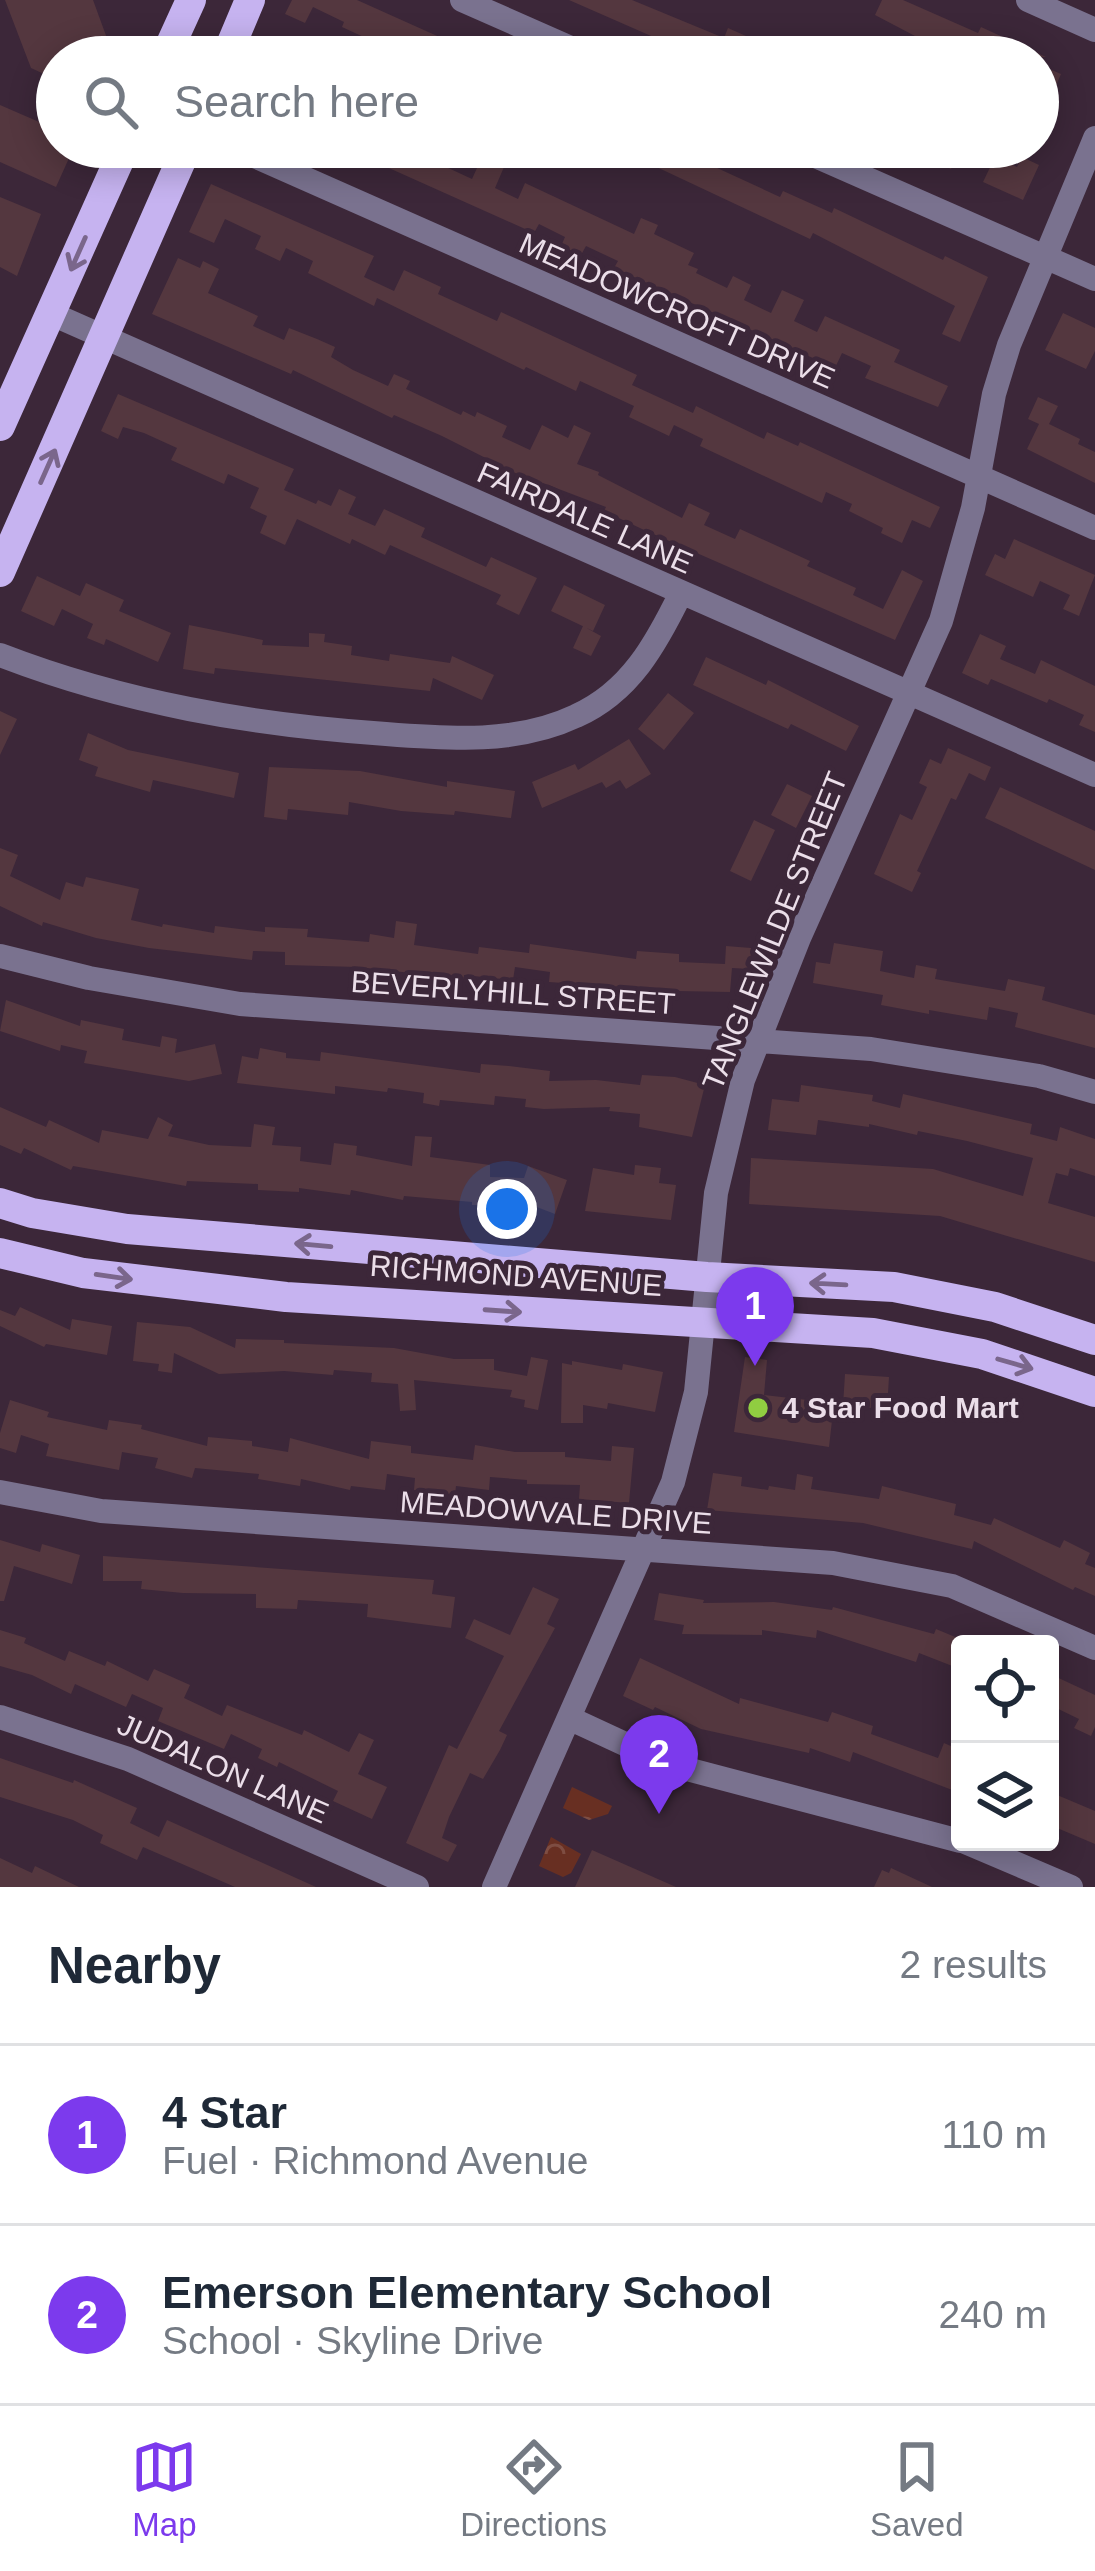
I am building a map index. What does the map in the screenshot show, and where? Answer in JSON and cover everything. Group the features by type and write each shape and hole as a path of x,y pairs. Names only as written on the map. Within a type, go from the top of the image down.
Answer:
{"main road":[{"path":"175,36 191,0"},
{"path":"235,36 250,0"},
{"path":"0,426 116,168"},
{"path":"0,572 179,168"},
{"name":"RICHMOND AVENUE","path":"0,1203 92,1224 194,1235 707,1277 894,1287 1037,1319 1095,1340"},
{"path":"190,1286 194,1235"},
{"name":"RICHMOND AVENUE","path":"0,1252 83,1273 286,1297 873,1334 1024,1366 1095,1392"},
{"path":"933,1344 944,1296"}],"street":[{"path":"462,0 543,36"},
{"path":"1028,0 1095,30"},
{"name":"TANGLEWILDE STREET","path":"494,1887 673,1482 688,1435 727,1135 799,938 941,621 979,478 994,394 1044,257 1095,138"},
{"name":"MEADOWCROFT DRIVE","path":"282,168 1095,528"},
{"path":"843,168 1095,279"},
{"name":"FAIRDALE LANE","path":"52,314 1095,775"},
{"path":"0,655 143,701 244,720 445,738 523,735 578,716 624,685 653,650 681,593"},
{"name":"BEVERLYHILL STREET","path":"0,956 89,979 240,1004 920,1054 1039,1076 1095,1092"},
{"name":"MEADOWVALE DRIVE","path":"0,1492 101,1511 833,1563 952,1586 1095,1648"},
{"name":"JUDALON LANE","path":"0,1717 111,1752 417,1887"},
{"path":"571,1720 668,1764 951,1838"},
{"path":"986,1851 1071,1887"}],"green space":[{"path":"572,1787 612,1806 608,1814 589,1820 563,1808"},
{"path":"551,1837 581,1854 571,1873 563,1877 539,1866"}],"building":[{"path":"5,0 93,0 106,36 36,36 36,70 31,68"},
{"path":"292,0 357,0 437,36 362,36 313,7 305,23 285,14"},
{"path":"569,0 632,0 719,36 651,36"},
{"path":"882,0 903,0 978,33 981,27 1000,36 915,36 875,15"},
{"path":"0,105 36,121 36,168 65,168 56,187 0,162"},
{"path":"389,168 448,168 472,179 477,168 504,168 495,188 518,199 525,183 634,234 641,218 658,225 654,234 694,253 688,265 698,269 696,273 727,288 733,276 751,285 744,300 771,313 782,290 804,300 794,321 817,332 825,316 900,350 894,362 948,386 938,407 865,378 871,366 842,353 835,368 614,268 618,261 586,246 581,255 561,246 565,237 539,224 534,233"},
{"path":"659,168 717,168 780,197 783,191 832,213 834,208 988,277 960,342 942,334 955,306 813,233 810,239"},
{"path":"990,168 1038,168 1023,200 983,182"},
{"path":"211,184 374,256 364,277 394,291 404,270 441,287 438,294 497,321 501,312 637,375 632,385 693,413 696,406 764,439 767,432 798,446 800,442 940,507 930,528 912,520 902,543 849,511 852,504 826,492 822,503 700,446 703,439 674,425 669,436 629,417 634,406 580,381 576,391 377,298 374,306 308,273 313,261 286,248 280,261 255,249 261,236 225,219 214,243 189,232"},
{"path":"0,197 41,214 17,276 0,267"},
{"path":"178,258 200,268 203,261 219,269 208,293 258,316 253,326 284,340 289,328 335,347 331,357 353,370 388,386 394,374 410,381 406,389 461,415 463,411 475,417 477,412 507,426 502,437 530,450 542,425 568,438 574,425 591,433 577,464 682,518 689,503 710,513 704,525 735,539 740,529 810,561 807,566 856,588 853,595 883,609 902,570 923,581 895,640 642,529 604,511 606,507 541,486 293,370 291,374 152,314"},
{"path":"1063,313 1095,328 1095,351 1086,369 1045,350"},
{"path":"118,394 294,469 284,490 331,506 339,489 356,497 348,514 375,526 384,509 425,528 421,537 486,567 491,557 537,578 519,615 496,604 501,595 390,545 385,555 297,519 285,545 260,533 267,516 250,508 259,488 228,474 224,484 171,460 177,448 144,433 123,427 118,439 101,431"},
{"path":"1038,397 1058,406 1049,424 1095,452 1095,483 1027,449 1039,424 1028,419"},
{"path":"1014,539 1095,575 1079,616 1063,609 1070,595 1040,581 1033,597 985,575 995,554 1005,559"},
{"path":"37,576 80,596 86,583 124,600 119,611 171,633 158,662 106,639 104,645 87,638 93,624 62,609 54,626 21,611"},
{"path":"564,585 605,605 593,631 551,611"},
{"path":"189,625 263,640 262,645 309,647 309,633 325,634 324,642 352,646 351,655 389,661 390,654 450,663 452,656 494,675 482,700 433,678 430,691 215,668 214,674 183,669"},
{"path":"583,626 601,636 591,656 573,648"},
{"path":"980,634 1006,646 1000,659 1035,674 1041,660 1095,686 1095,732 1079,725 1084,715 1049,699 1047,703 991,679 988,685 962,673"},
{"path":"706,657 766,685 768,680 859,726 846,751 693,685"},
{"path":"668,693 694,713 664,750 638,729"},
{"path":"0,711 17,719 0,755"},
{"path":"88,733 128,750 239,773 234,798 153,780 150,792 95,776 98,767 79,760"},
{"path":"629,739 651,774 626,789 620,780 606,788 602,782 542,808 532,782 575,764 578,770"},
{"path":"948,748 991,767 985,781 969,773 956,800 951,798 912,892 874,874 900,814 912,820 927,787 919,783 930,759 941,764"},
{"path":"269,767 360,771 447,787 447,781 515,791 511,818 401,811 349,802 348,815 288,809 287,820 264,817"},
{"path":"787,784 812,796 796,828 771,815"},
{"path":"1000,787 1095,831 1095,870 985,818"},
{"path":"754,820 775,830 751,881 730,871"},
{"path":"0,848 18,855 10,876 60,900 66,882 83,887 86,877 139,889 131,920 162,927 214,933 215,926 265,932 265,927 308,929 307,937 369,942 370,934 394,938 396,921 417,924 414,945 478,954 479,947 529,953 530,944 636,959 637,951 679,954 679,962 725,964 726,946 751,948 750,969 732,968 730,992 677,991 549,982 550,972 515,967 513,980 464,975 464,979 358,967 285,965 285,952 253,951 252,960 149,948 43,922 42,926 0,906"},
{"path":"834,943 883,951 880,971 914,978 916,965 937,969 935,979 1005,991 1008,979 1045,987 1042,1000 1095,1015 1095,1048 1015,1027 1018,1013 989,1007 987,1020 929,1010 929,1014 881,1005 883,995 813,983 816,962 830,964"},
{"path":"6,1000 80,1026 81,1020 124,1029 122,1040 160,1047 162,1036 177,1039 175,1053 215,1044 222,1074 189,1081 84,1063 87,1051 61,1045 60,1051 0,1031"},
{"path":"260,1048 286,1053 286,1058 320,1061 321,1052 480,1073 481,1064 509,1066 550,1071 549,1081 640,1085 642,1075 705,1085 692,1137 639,1127 640,1114 609,1111 610,1107 544,1109 525,1107 526,1099 495,1096 494,1105 440,1100 439,1106 423,1103 424,1093 388,1088 387,1092 335,1086 335,1094 237,1083 242,1056 258,1059"},
{"path":"801,1085 873,1095 872,1101 900,1108 903,1094 1032,1124 1030,1134 1057,1141 1060,1127 1095,1139 1095,1176 1070,1168 1068,1176 1056,1173 1048,1203 1095,1217 1095,1262 940,1216 749,1204 751,1158 933,1169 1023,1196 1033,1158 869,1124 818,1120 816,1135 768,1130 772,1099 799,1102"},
{"path":"0,1107 46,1127 49,1120 99,1143 102,1130 148,1139 158,1117 173,1125 168,1136 209,1145 251,1147 254,1124 275,1127 272,1145 301,1147 300,1161 331,1165 334,1143 357,1146 356,1155 412,1166 415,1136 432,1137 430,1157 490,1165 490,1177 524,1178 528,1166 567,1180 555,1214 513,1198 513,1207 404,1196 403,1200 351,1190 350,1195 299,1188 299,1192 258,1190 258,1184 187,1181 186,1186 73,1166 71,1170 24,1148 21,1154 0,1145"},
{"path":"635,1165 661,1168 659,1183 676,1185 671,1220 585,1211 593,1168 634,1175"},
{"path":"20,1307 70,1330 72,1319 112,1326 107,1355 44,1347 0,1326 0,1310 15,1316"},
{"path":"137,1322 190,1327 235,1348 236,1339 284,1340 394,1348 454,1359 494,1359 494,1370 527,1376 531,1357 548,1360 538,1410 510,1397 512,1390 414,1380 416,1410 400,1411 398,1384 371,1382 372,1373 219,1374 174,1353 172,1373 158,1371 159,1364 133,1361"},
{"path":"745,1357 767,1360 764,1395 834,1403 829,1447 734,1432"},
{"path":"572,1361 663,1372 655,1412 608,1403 607,1409 583,1405 583,1423 561,1423 562,1363 572,1365"},
{"path":"845,1374 889,1377 887,1409 843,1406"},
{"path":"10,1400 49,1412 47,1417 107,1430 109,1420 142,1425 141,1429 207,1446 208,1437 252,1441 252,1446 288,1452 290,1438 369,1459 371,1441 411,1446 411,1453 473,1460 475,1445 611,1461 612,1446 634,1448 629,1503 579,1499 580,1485 527,1484 527,1480 490,1477 489,1490 456,1486 455,1495 414,1490 415,1478 387,1474 385,1490 351,1486 350,1490 301,1479 300,1486 258,1479 259,1474 195,1468 192,1478 155,1468 158,1458 122,1452 119,1470 46,1456 49,1444 21,1435 16,1453 0,1448"},
{"path":"713,1473 742,1477 741,1486 768,1490 769,1486 795,1490 797,1474 813,1477 811,1489 879,1499 882,1486 956,1504 954,1515 991,1525 994,1518 1060,1548 1064,1540 1090,1553 1085,1564 1095,1568 1095,1596 1073,1590 974,1541 972,1549 863,1523 707,1510"},
{"path":"0,1540 40,1552 42,1544 80,1555 72,1584 14,1566 4,1601 0,1601"},
{"path":"103,1556 434,1580 432,1594 455,1597 451,1628 367,1617 368,1604 298,1600 297,1609 256,1608 256,1594 141,1589 142,1581 103,1581"},
{"path":"533,1587 559,1599 547,1624 555,1628 499,1731 507,1735 500,1750 483,1779 470,1773 449,1817 442,1838 457,1845 448,1862 406,1843 449,1745 457,1749 504,1656 465,1638 474,1619 510,1635"},
{"path":"659,1593 703,1603 833,1607 951,1635 951,1665 919,1653 916,1662 817,1630 816,1638 762,1630 762,1635 682,1634 684,1625 654,1620"},
{"path":"0,1630 26,1638 24,1643 65,1661 69,1651 105,1666 107,1661 148,1681 154,1669 190,1685 184,1698 222,1716 227,1705 302,1735 304,1730 349,1752 359,1733 374,1740 358,1774 387,1787 372,1819 333,1801 338,1791 279,1762 277,1767 258,1758 262,1749 231,1734 224,1749 158,1721 163,1708 132,1694 126,1707 75,1684 71,1694 0,1666"},
{"path":"640,1658 739,1704 740,1698 828,1722 832,1712 873,1726 871,1734 938,1758 944,1743 951,1746 951,1790 853,1752 850,1762 810,1748 809,1753 701,1729 623,1696"},
{"path":"1059,1678 1095,1695 1091,1736 1074,1728 1079,1719 1059,1709"},
{"path":"0,1758 74,1780 137,1808 130,1823 159,1837 167,1820 316,1887 235,1887 143,1847 137,1860 100,1843 103,1835 73,1820 0,1797"},
{"path":"1059,1796 1095,1811 1095,1844 1059,1829"},
{"path":"592,1850 676,1887 575,1887"},
{"path":"0,1858 32,1873 35,1866 79,1887 0,1887"},
{"path":"891,1868 932,1887 874,1887 882,1870 889,1873"}],"place":[{"name":"4 Star","path":"755,1366"},
{"name":"4 Star Food Mart","path":"758,1408"},
{"name":"Emerson Elementary School","path":"659,1814"}]}
